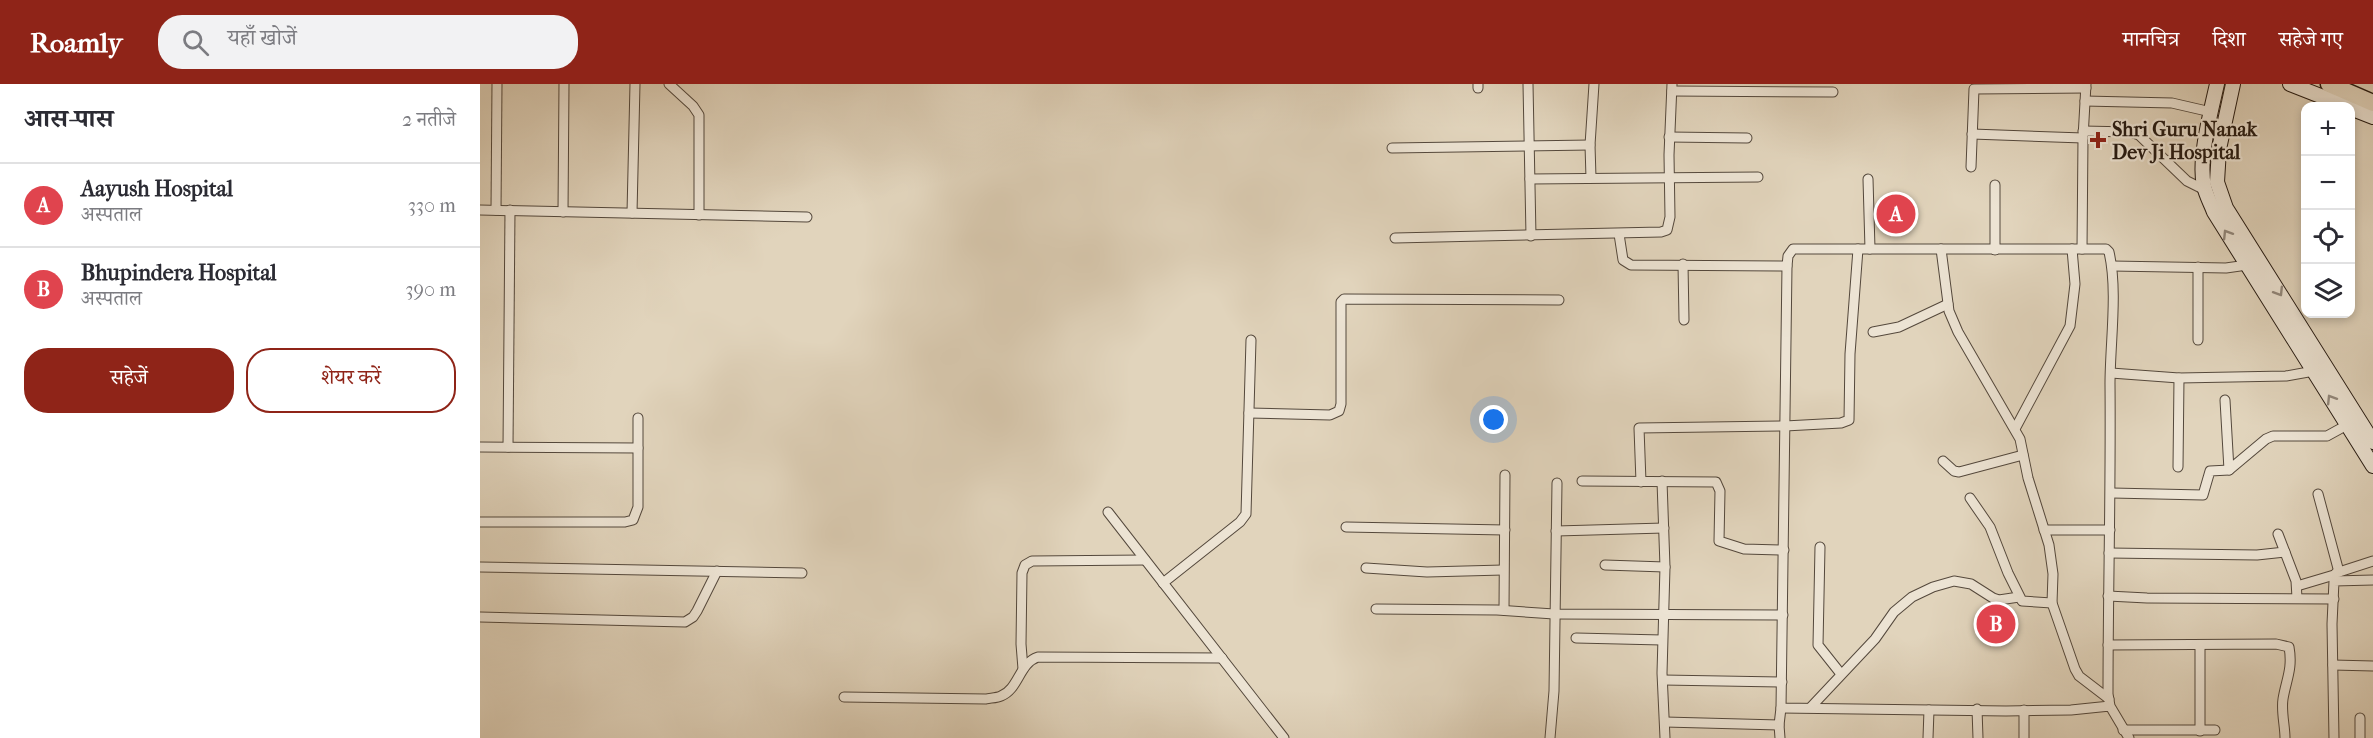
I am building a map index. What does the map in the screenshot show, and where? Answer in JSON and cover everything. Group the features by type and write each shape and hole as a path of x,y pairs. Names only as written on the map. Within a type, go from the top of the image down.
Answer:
{"highway":[{"path":"2329,84 2373,103"}],"main road":[{"path":"2217,84 2204,167 2205,190 2214,213 2373,466"},
{"path":"2233,84 2219,149 2217,182 2226,208 2373,442"},
{"path":"2290,84 2336,102"},
{"path":"2355,110 2373,117"}],"street":[{"path":"496,210 497,84"},
{"path":"563,212 564,84"},
{"path":"632,213 635,84"},
{"path":"669,84 693,106 699,116 699,215"},
{"path":"1528,84 1531,236"},
{"path":"1591,178 1590,145 1594,84"},
{"path":"1971,167 1972,91 1976,88 2086,86 2075,284 2070,326 2015,429"},
{"path":"1395,238 1619,234 1667,230 1670,217 1669,137 1672,87 1763,88 1833,92"},
{"path":"2085,101 2172,103 2211,111"},
{"path":"1972,134 2131,132 2139,135 2187,181 2205,190"},
{"path":"1669,137 1747,138"},
{"path":"1392,147 1590,145"},
{"path":"1530,179 1758,177"},
{"path":"1868,179 1870,249"},
{"path":"1995,185 1995,250"},
{"path":"480,210 807,217"},
{"path":"508,447 510,210"},
{"path":"1619,234 1623,260 1627,265 1787,266"},
{"path":"1780,738 1787,266 1790,251 1798,248 2107,250 2112,266 2112,493 2108,596 2110,703"},
{"path":"1641,482 1639,428 1785,426 1841,423 1849,420 1850,354 1858,249"},
{"path":"1941,249 1948,303 1963,343 2015,429 2044,530 2053,574 2052,603 2075,669 2079,676 2110,703 2129,738"},
{"path":"1683,264 1684,320"},
{"path":"2112,266 2247,265"},
{"path":"2198,267 2198,340"},
{"path":"1249,413 1330,415 1339,411 1341,404 1341,302 1344,299 1559,300"},
{"path":"1873,332 1899,327 1948,303"},
{"path":"1163,583 1240,522 1246,514 1251,340"},
{"path":"2111,373 2179,378 2286,376 2313,371"},
{"path":"2178,467 2179,378"},
{"path":"2224,400 2229,470"},
{"path":"480,522 626,522 633,520 638,507 638,418"},
{"path":"2112,493 2201,495 2204,494 2210,471 2229,470 2268,438 2327,436 2347,426"},
{"path":"480,447 638,448"},
{"path":"1943,461 1954,471 1959,472 2023,455"},
{"path":"1504,610 1505,475"},
{"path":"1581,481 1716,482 1720,491 1719,542 1744,549 1784,550"},
{"path":"1662,481 1665,567 1662,640 1665,738"},
{"path":"1550,738 1554,691 1557,483"},
{"path":"2318,494 2336,576 2332,624 2334,738"},
{"path":"1970,498 1990,527 2019,597 2026,602 2052,603"},
{"path":"1108,512 1284,738"},
{"path":"1346,527 1505,530"},
{"path":"1556,531 1664,528"},
{"path":"2044,530 2110,530"},
{"path":"2278,534 2297,586 2297,598"},
{"path":"1820,548 1818,645 1841,674"},
{"path":"2109,553 2257,555 2285,552"},
{"path":"1023,669 1021,618 1024,565 1032,561 1145,560"},
{"path":"2297,586 2336,576 2373,561"},
{"path":"1605,565 1665,567"},
{"path":"480,567 802,573"},
{"path":"1366,568 1427,572 1503,570"},
{"path":"480,617 685,622 697,611 717,571"},
{"path":"2336,576 2373,580"},
{"path":"1811,707 1875,639 1903,603 1926,590 1946,583 1964,582 1992,598 2008,600 2019,597"},
{"path":"2108,596 2334,599"},
{"path":"1376,609 1504,610 1554,614 1783,615"},
{"path":"1576,638 1662,640"},
{"path":"2108,645 2276,644 2289,647 2291,657 2289,683 2283,700 2285,738"},
{"path":"2200,645 2200,731"},
{"path":"844,697 986,699 1000,697 1014,684 1032,659 1038,657 1222,658"},
{"path":"2333,665 2373,666"},
{"path":"1663,680 1782,682"},
{"path":"1781,708 2071,710 2110,703"},
{"path":"1977,709 1978,738"},
{"path":"1928,738 1929,710"},
{"path":"2024,710 2024,738"},
{"path":"2360,718 2360,738"},
{"path":"1665,722 1779,725"},
{"path":"2123,730 2215,730"}],"place":[{"name":"Shri Guru Nanak Dev Ji Hospital","path":"2098,140"},
{"name":"Aayush Hospital","path":"1896,214"},
{"name":"Bhupindera Hospital","path":"1996,624"}]}
